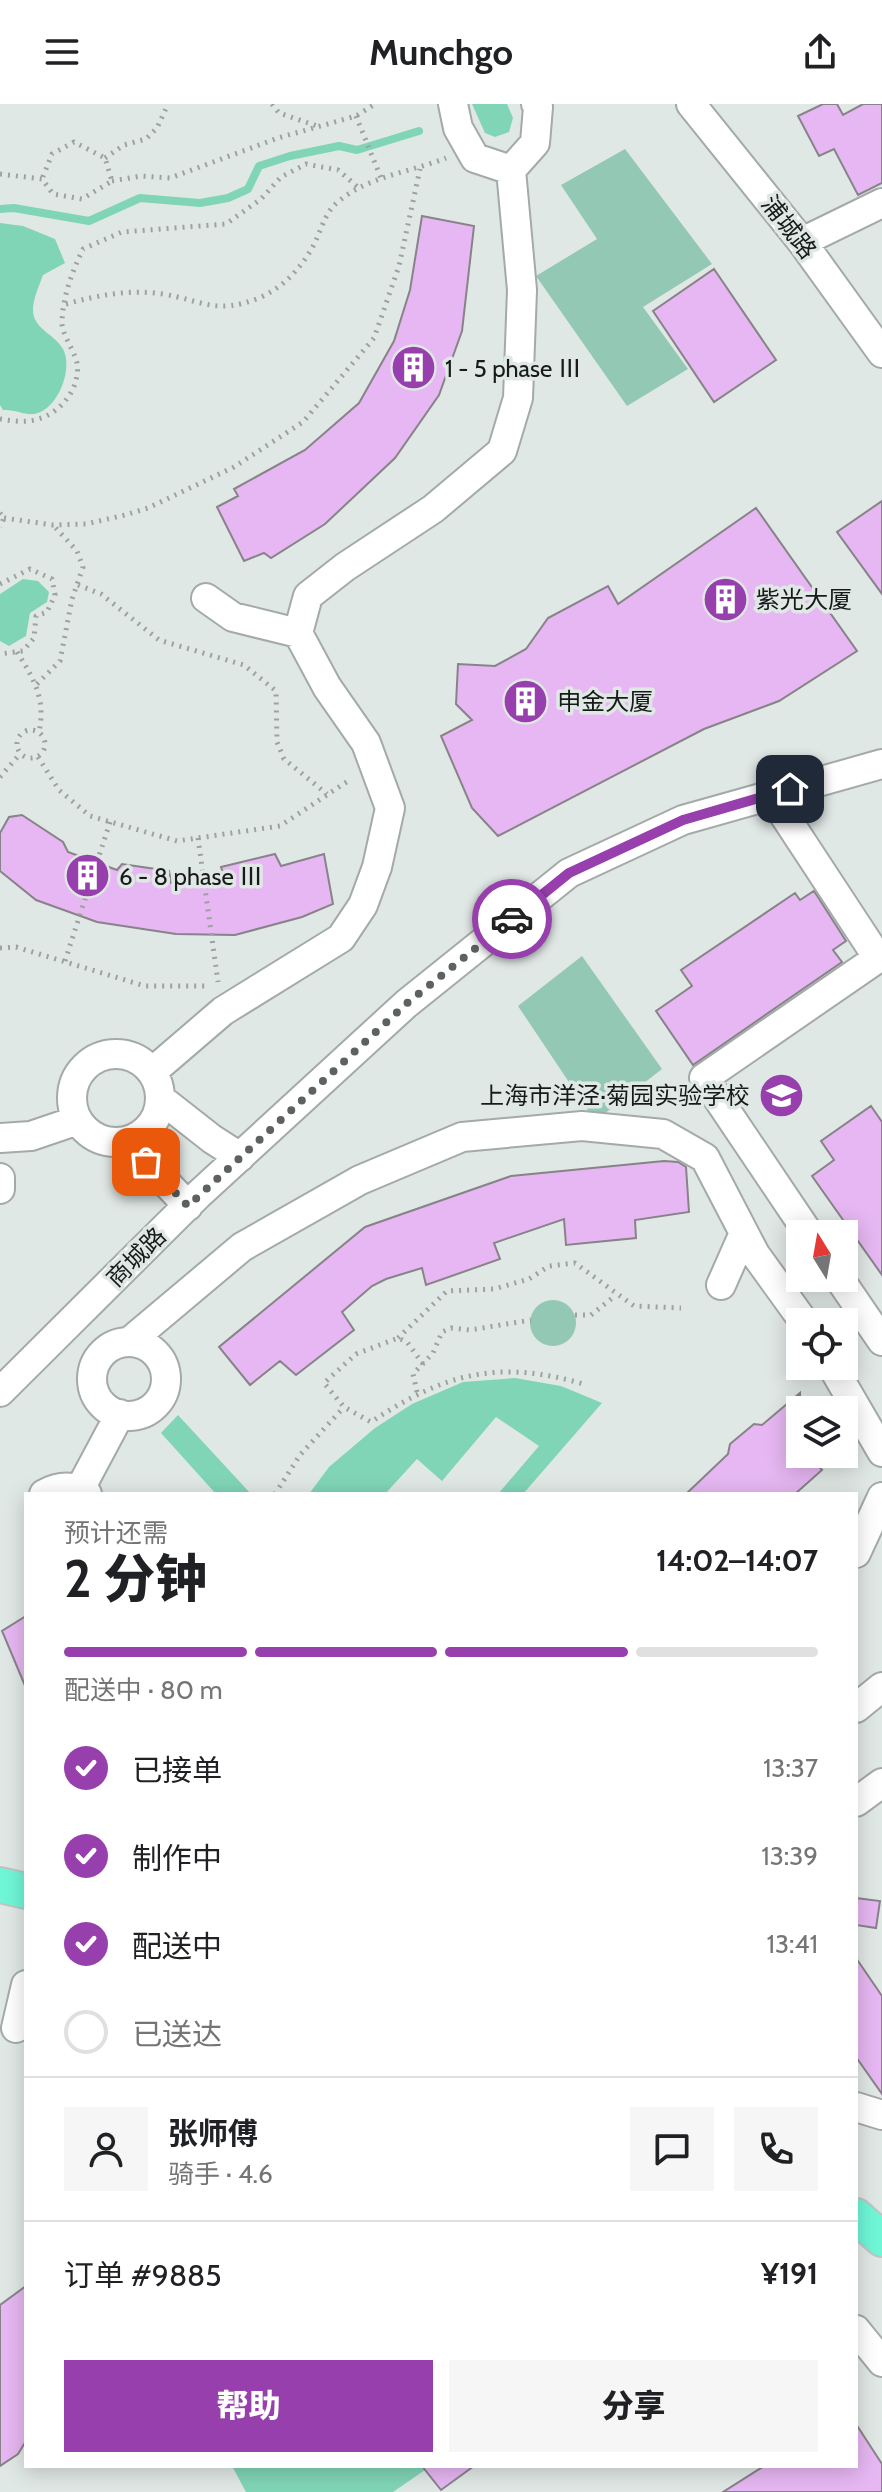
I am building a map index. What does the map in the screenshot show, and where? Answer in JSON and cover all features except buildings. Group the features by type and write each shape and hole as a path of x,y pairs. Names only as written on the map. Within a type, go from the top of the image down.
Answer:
{"main road":[{"path":"0,1885 24,1891"}],"street":[{"path":"453,104 458,128 475,158 511,170"},
{"name":"浦城路","path":"691,104 802,242 882,353"},
{"path":"240,1157 212,1139 156,1085 142,1061 128,1055 113,1053 98,1057 86,1065 72,1091 72,1106 87,1131 99,1138 127,1141 140,1135 158,1113 156,1085 223,1011 341,938 363,905 377,867 390,808 366,743 327,687 298,633 308,596 345,567 433,509 502,451 518,398 522,290 511,170 535,143 539,105"},
{"path":"802,242 882,203"},
{"path":"206,598 233,617 298,633"},
{"name":"商城路","path":"0,1392 188,1206 406,1004 569,873 683,820 882,764"},
{"path":"771,795 878,958 704,1078 800,1220"},
{"path":"0,1138 31,1136 78,1120"},
{"path":"129,1342 242,1247 360,1180 462,1137 582,1126 663,1134 705,1158 755,1254 794,1308"},
{"path":"127,1141 188,1206"},
{"path":"0,1178 0,1189"},
{"path":"721,1285 744,1233"},
{"path":"849,1292 882,1341"},
{"path":"60,1333 99,1357"},
{"path":"129,1342 141,1343 152,1349 166,1370 163,1395 155,1405 132,1416 108,1409 94,1390 92,1379 99,1357 117,1343 129,1342"},
{"path":"840,1380 882,1452"},
{"path":"48,1492 57,1488 83,1492 120,1414"},
{"path":"858,1549 882,1497"},
{"path":"858,1706 882,1687"},
{"path":"858,1801 882,1783"},
{"path":"14,2028 24,1992"},
{"path":"858,2108 882,2115"},
{"path":"858,2332 882,2362"}],"path":[{"path":"105,158 124,145 146,139 157,128 168,104"},
{"path":"272,104 279,113 322,127"},
{"path":"0,174 42,179 53,194 82,199 112,181 141,176 170,178 278,138 356,116 375,104"},
{"path":"356,116 381,178"},
{"path":"42,179 52,154 74,142 105,158 112,181"},
{"path":"66,304 120,292 163,294 223,308 261,297 297,272 316,241 326,215 339,201 381,178 420,169 470,148"},
{"path":"0,419 38,419 59,409 76,384 77,364 61,324 70,277 83,249 122,232 226,224 261,199 281,177 306,164 338,170 360,189"},
{"path":"0,527 2,515 53,525 86,524 148,508 234,467 303,422 374,338 399,266 420,169"},
{"path":"37,684 60,661 72,599 83,567 77,551 53,525"},
{"path":"0,584 30,569 52,579 55,595 47,612 36,616 34,638 23,651 0,654"},
{"path":"78,585 101,594 159,640 244,665 263,679 276,691 277,742 284,759 327,794"},
{"path":"17,652 37,684 42,718 39,733 45,745 38,757 28,759 20,754 16,746 18,737 30,730 39,733"},
{"path":"0,777 20,754"},
{"path":"38,757 59,790 90,816 177,841 280,826 373,764"},
{"path":"65,961 110,822"},
{"path":"0,948 16,947 145,986 219,987 198,838"},
{"path":"587,1385 550,1374 500,1371 454,1379 417,1392 371,1422 344,1407 324,1383 356,1354 398,1338 447,1291 494,1289 529,1279 549,1266 575,1263 634,1306 681,1308"},
{"path":"575,1315 591,1315 616,1295"},
{"path":"417,1392 413,1374 433,1353 442,1332 451,1328 470,1330 531,1320"},
{"path":"398,1338 407,1342 423,1364"},
{"path":"276,1492 300,1455 344,1407"}],"shaded area":[{"path":"472,104 507,104 513,118 509,132 495,137 485,133"},
{"path":"625,149 712,264 643,307 688,369 627,406 536,276 597,239 561,185"},
{"path":"0,223 23,226 55,239 65,263 43,275 33,312 40,326 63,349 66,357 65,378 50,405 34,414 3,410 0,405"},
{"path":"23,579 38,581 49,592 47,602 30,613 26,636 9,646 0,641 0,594"},
{"path":"582,956 662,1069 595,1121 518,1006"},
{"path":"553,1300 569,1307 576,1323 569,1339 553,1346 537,1339 530,1323 537,1307"},
{"path":"515,1378 561,1386 602,1403 525,1492 500,1492 539,1446 496,1417 442,1481 417,1459 387,1492 310,1492 329,1467 375,1428 412,1404 463,1382"},
{"path":"178,1415 249,1492 214,1492 161,1433"},
{"path":"233,2468 425,2470 393,2492 246,2492"}],"waterway":[{"path":"0,209 14,208 89,221 140,198 200,203 228,198 248,189 259,166 339,146 357,150 419,131"}],"way so far":[{"path":"146,1162 188,1206 406,1004 512,919"}],"place":[{"name":"1 - 5 phase Ⅲ","path":"414,368"},
{"name":"紫光大厦","path":"725,599"},
{"name":"申金大厦","path":"526,701"},
{"name":"6 - 8 phase Ⅲ","path":"88,876"},
{"name":"上海市洋泾·菊园实验学校","path":"781,1095"}],"route":[{"path":"512,919 569,873 683,820 790,789"}]}
